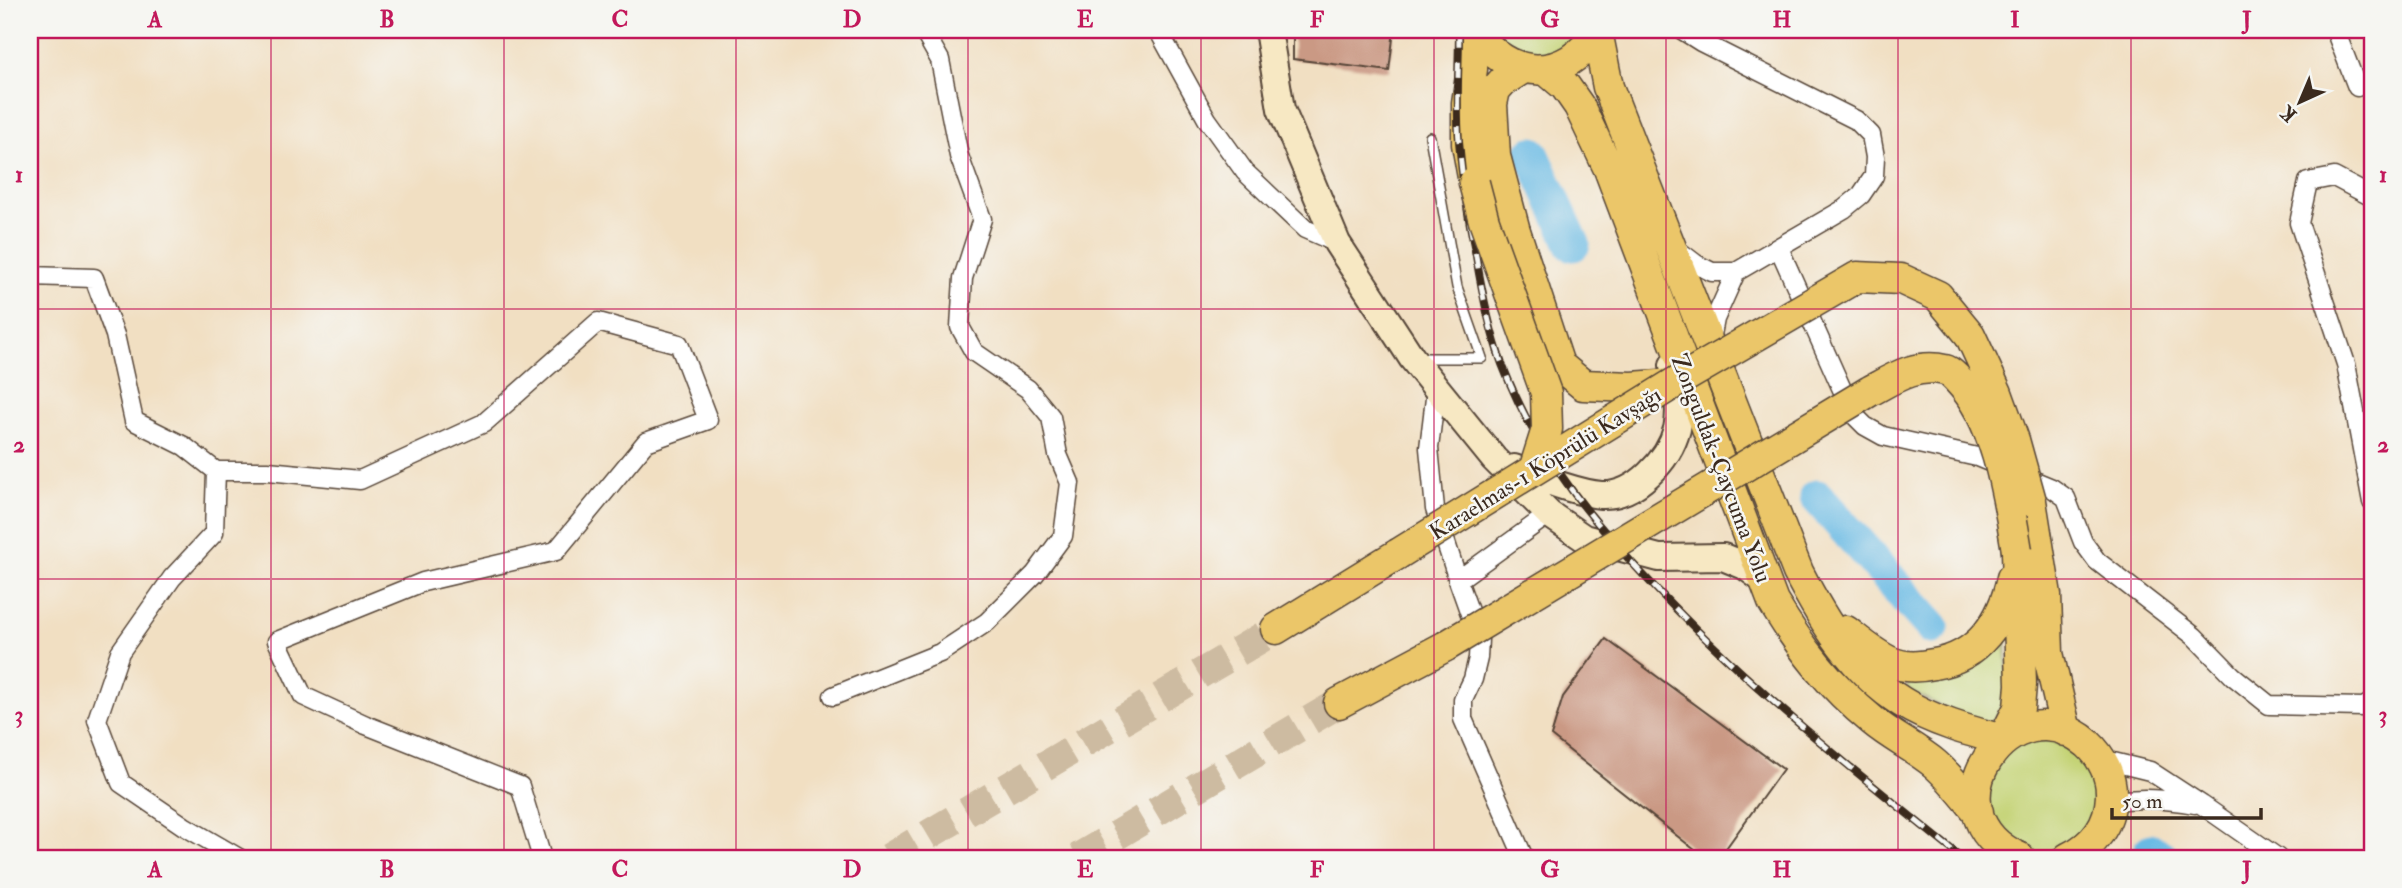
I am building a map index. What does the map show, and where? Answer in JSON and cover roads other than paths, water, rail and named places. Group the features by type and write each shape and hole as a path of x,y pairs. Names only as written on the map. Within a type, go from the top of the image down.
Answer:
{"highway":[{"name":"Zonguldak-Çaycuma Yolu","path":"1474,30 1484,46 1501,61 1534,69 1565,86 1579,106 1609,169 1773,602 1797,643 1832,685 1874,722 1933,763 1956,784 1978,812 1989,835 1997,844 2020,858"},
{"path":"1474,30 1467,103 1467,144 1483,222 1546,393 1547,429 1534,470"},
{"name":"Zonguldak-Çaycuma Yolu","path":"1597,30 1608,88 1798,572 1815,606 1835,636 1874,681 1903,702 1939,720 2003,740"},
{"path":"1597,30 1585,50 1566,63 1534,69 1503,81 1495,90 1492,104 1495,156 1515,231 1559,365 1583,386 1673,384"},
{"name":"Karaelmas-1 Köprülü Kavşağı","path":"1276,629 1673,384 1857,277 1901,279 1938,296 1970,335 2010,428 2031,501 2046,595 2048,653 2066,731"},
{"path":"1339,703 1447,646 1870,391 1904,372 1922,367 1948,370 1969,391 1989,432 2008,496 2017,551 2021,685 2019,708 2003,740"},
{"path":"1815,606 1868,648 1892,663 1918,667 1946,662 1972,650 1996,624 2008,597 2017,551"},
{"path":"1978,812 1976,799 1979,772 1993,749 2015,733 2040,727 2066,731 2086,742 2101,759 2109,780 2111,802 2101,846 2068,858"}],"main road":[{"path":"1268,30 1281,109 1337,243 1412,358 1494,459 1549,513 1584,538 1659,558 1698,555 1723,557 1745,566 1765,581"},
{"path":"1494,459 1538,478 1603,495 1629,488 1649,476 1664,456 1676,430 1679,409 1669,329"}],"street":[{"path":"833,696 940,653 987,622 1035,574 1063,536 1070,483 1058,455 1052,417 1028,389 974,352 960,327 962,278 982,219 959,156 940,60 923,30"},
{"path":"1158,30 1207,119 1245,172 1305,229 1337,243"},
{"path":"1669,243 1696,264 1712,272 1737,272 1844,209 1861,195 1874,176 1875,157 1871,135 1856,120 1682,30"},
{"path":"2335,30 2357,87"},
{"path":"2372,197 2334,177 2308,182 2299,223 2346,364 2372,502"},
{"path":"1779,248 1853,414 1865,426 1883,436 1977,457 2052,488 2066,498 2083,542 2097,561 2194,636 2233,676 2269,705 2364,708 2372,702"},
{"path":"1710,347 1715,319 1737,272"},
{"path":"30,276 94,278 115,335 134,421 184,446 216,471 268,471 360,480 484,423 598,323 679,344 708,420 646,442 556,551 423,582 276,641 303,696 366,725 520,786 542,858"},
{"path":"1436,390 1429,448 1435,509 1479,639 1474,679 1463,700 1463,719 1524,858"},
{"path":"216,471 214,533 172,578 120,652 97,720 121,783 184,826 239,858"},
{"path":"1458,580 1549,513"},
{"path":"2101,759 2150,771 2278,858"},
{"path":"2111,802 2131,798 2156,798 2202,805"}],"lane":[{"path":"1412,358 1482,358 1457,287 1430,137"}],"waterway":[{"path":"1532,154 1573,244"},
{"path":"1817,497 1932,627"},
{"path":"2151,851 2162,858"}],"tunnel":[{"path":"889,858 1276,629"},
{"path":"1078,858 1339,703"}],"railway":[{"path":"1459,30 1459,141 1481,283 1502,364 1534,432 1596,522 1705,638 1813,736 1962,858"}]}
